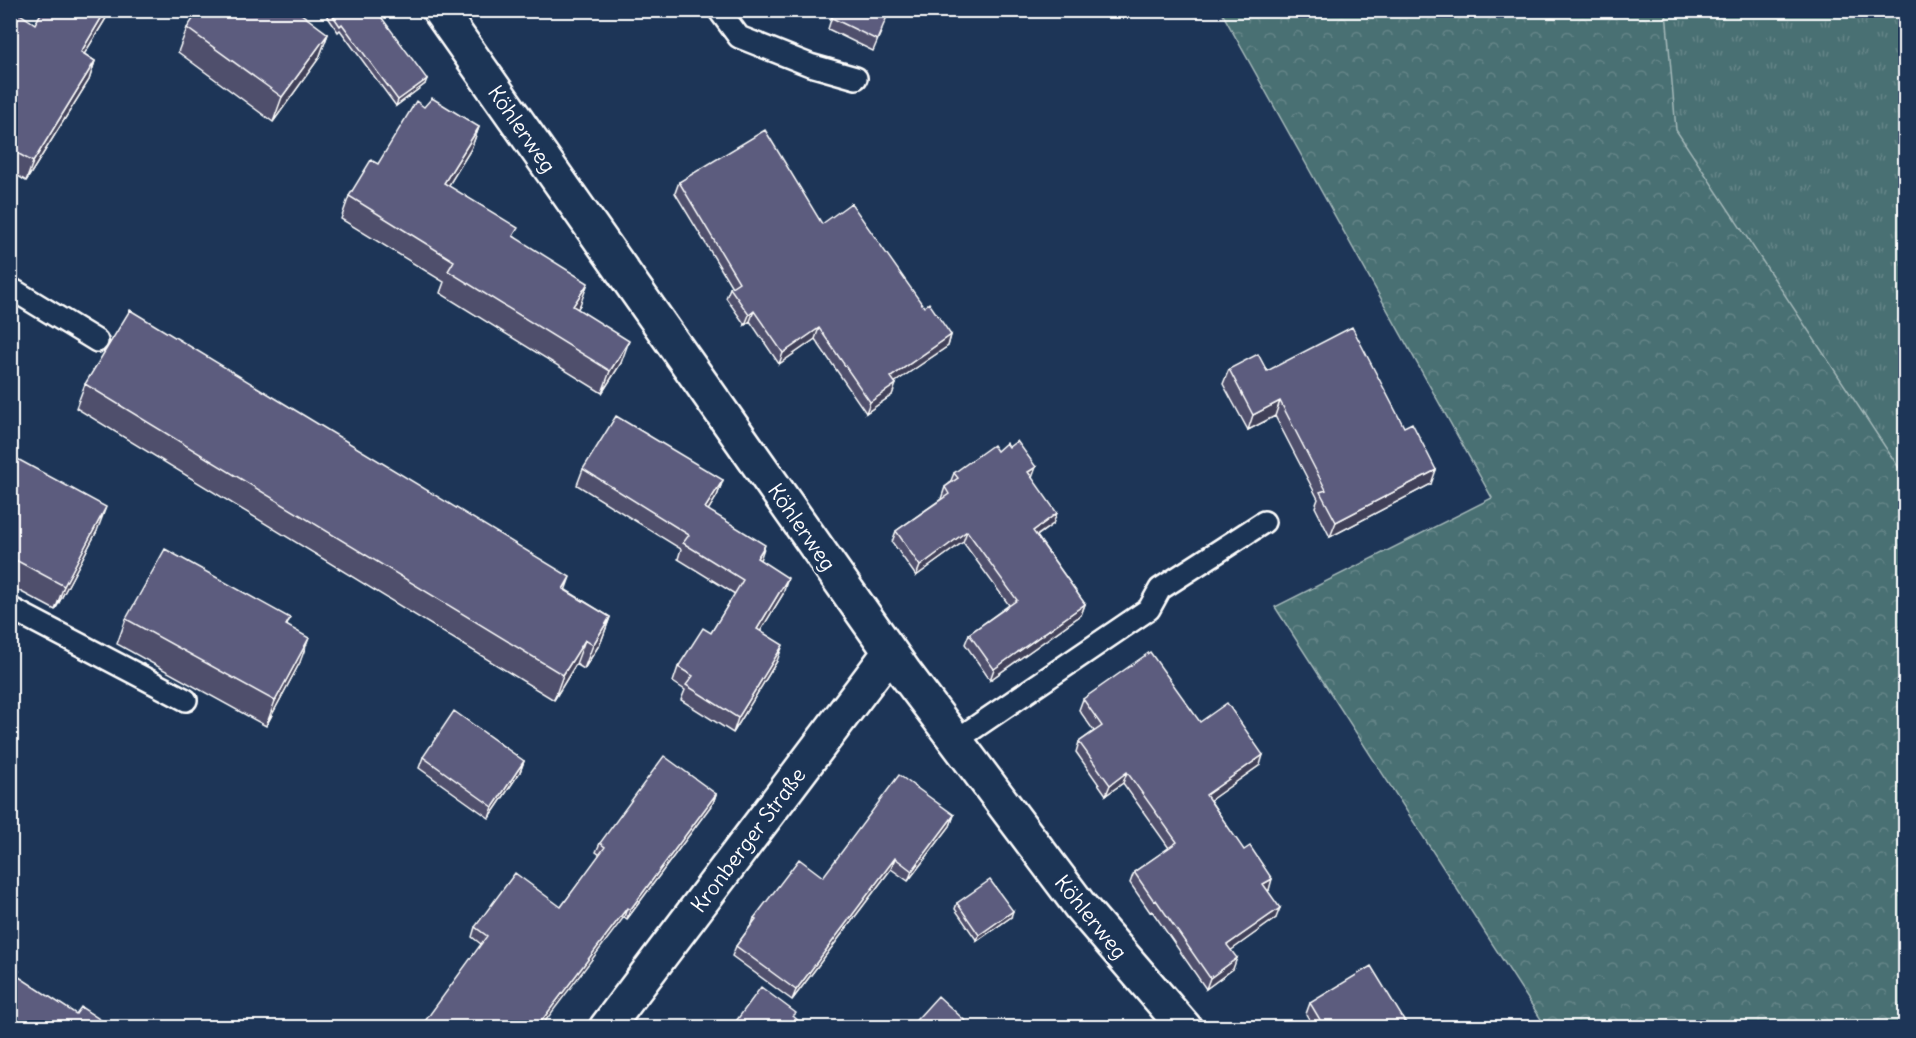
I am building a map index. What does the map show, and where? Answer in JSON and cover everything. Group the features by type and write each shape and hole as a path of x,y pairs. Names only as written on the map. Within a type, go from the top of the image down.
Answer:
{"street":[{"name":"Köhlerweg","path":"439,10 890,652 1080,906 1185,1028"},
{"name":"Kronberger Straße","path":"606,1028 890,652"}],"lane":[{"path":"719,10 739,37 810,65 856,78"},
{"path":"10,288 97,341"},
{"path":"956,741 1149,609 1160,589 1264,522"},
{"path":"10,608 186,700"}],"green space":[{"path":"1221,11 1905,11 1905,1027 1546,1027 1275,607 1492,498"},
{"path":"1666,11 1905,11 1905,477 1676,130"}],"building":[{"path":"10,10 14,10 35,24 43,10 106,10 81,52 95,61 33,162 10,149"},
{"path":"199,10 296,10 328,34 282,97 187,28"},
{"path":"329,10 376,10 427,79 398,100"},
{"path":"834,10 888,10 877,40 832,18"},
{"path":"432,98 479,127 444,183 518,228 513,236 588,283 573,306 629,341 610,371 448,271 454,261 349,196 371,160 378,164 416,101 424,107"},
{"path":"765,130 822,224 851,203 924,307 929,303 951,335 891,377 896,384 870,402 819,328 783,353 754,311 749,315 730,288 739,282 679,182"},
{"path":"130,310 570,577 563,589 610,617 593,645 585,640 563,675 85,384"},
{"path":"1352,327 1404,427 1412,423 1436,470 1336,522 1320,492 1326,490 1280,401 1253,415 1229,369 1258,354 1267,371"},
{"path":"616,416 723,480 705,508 765,545 757,558 788,578 757,629 783,645 738,718 686,685 693,676 678,667 703,628 711,633 743,580 683,543 689,535 583,469"},
{"path":"1017,441 1036,467 1028,472 1057,513 1033,531 1085,604 994,669 969,634 1017,600 967,531 920,566 896,531 949,494 945,487 958,478 954,473 993,445 997,451 1006,443 1009,447"},
{"path":"10,455 106,507 64,586 10,557"},
{"path":"165,549 290,618 286,625 309,638 275,701 126,619"},
{"path":"1150,652 1200,722 1227,703 1263,755 1206,795 1244,850 1250,846 1272,879 1263,884 1280,908 1227,945 1237,958 1210,978 1134,872 1177,842 1127,772 1110,785 1079,742 1102,726 1083,699"},
{"path":"454,711 524,761 493,807 423,757"},
{"path":"664,756 716,794 630,910 627,908 536,1028 420,1028 487,936 475,927 515,873 561,907 605,847 600,843"},
{"path":"899,775 954,815 912,871 895,858 796,990 736,946 756,919 754,918 799,859 823,877"},
{"path":"990,880 1013,911 979,935 957,903"},
{"path":"10,966 19,971 16,975 76,1014 81,1007 113,1028 11,1028"},
{"path":"1371,966 1409,1028 1320,1028 1318,1026 1322,1023 1310,1003"},
{"path":"761,987 796,1013 793,1016 807,1028 731,1028"},
{"path":"938,996 973,1028 909,1028"}]}
